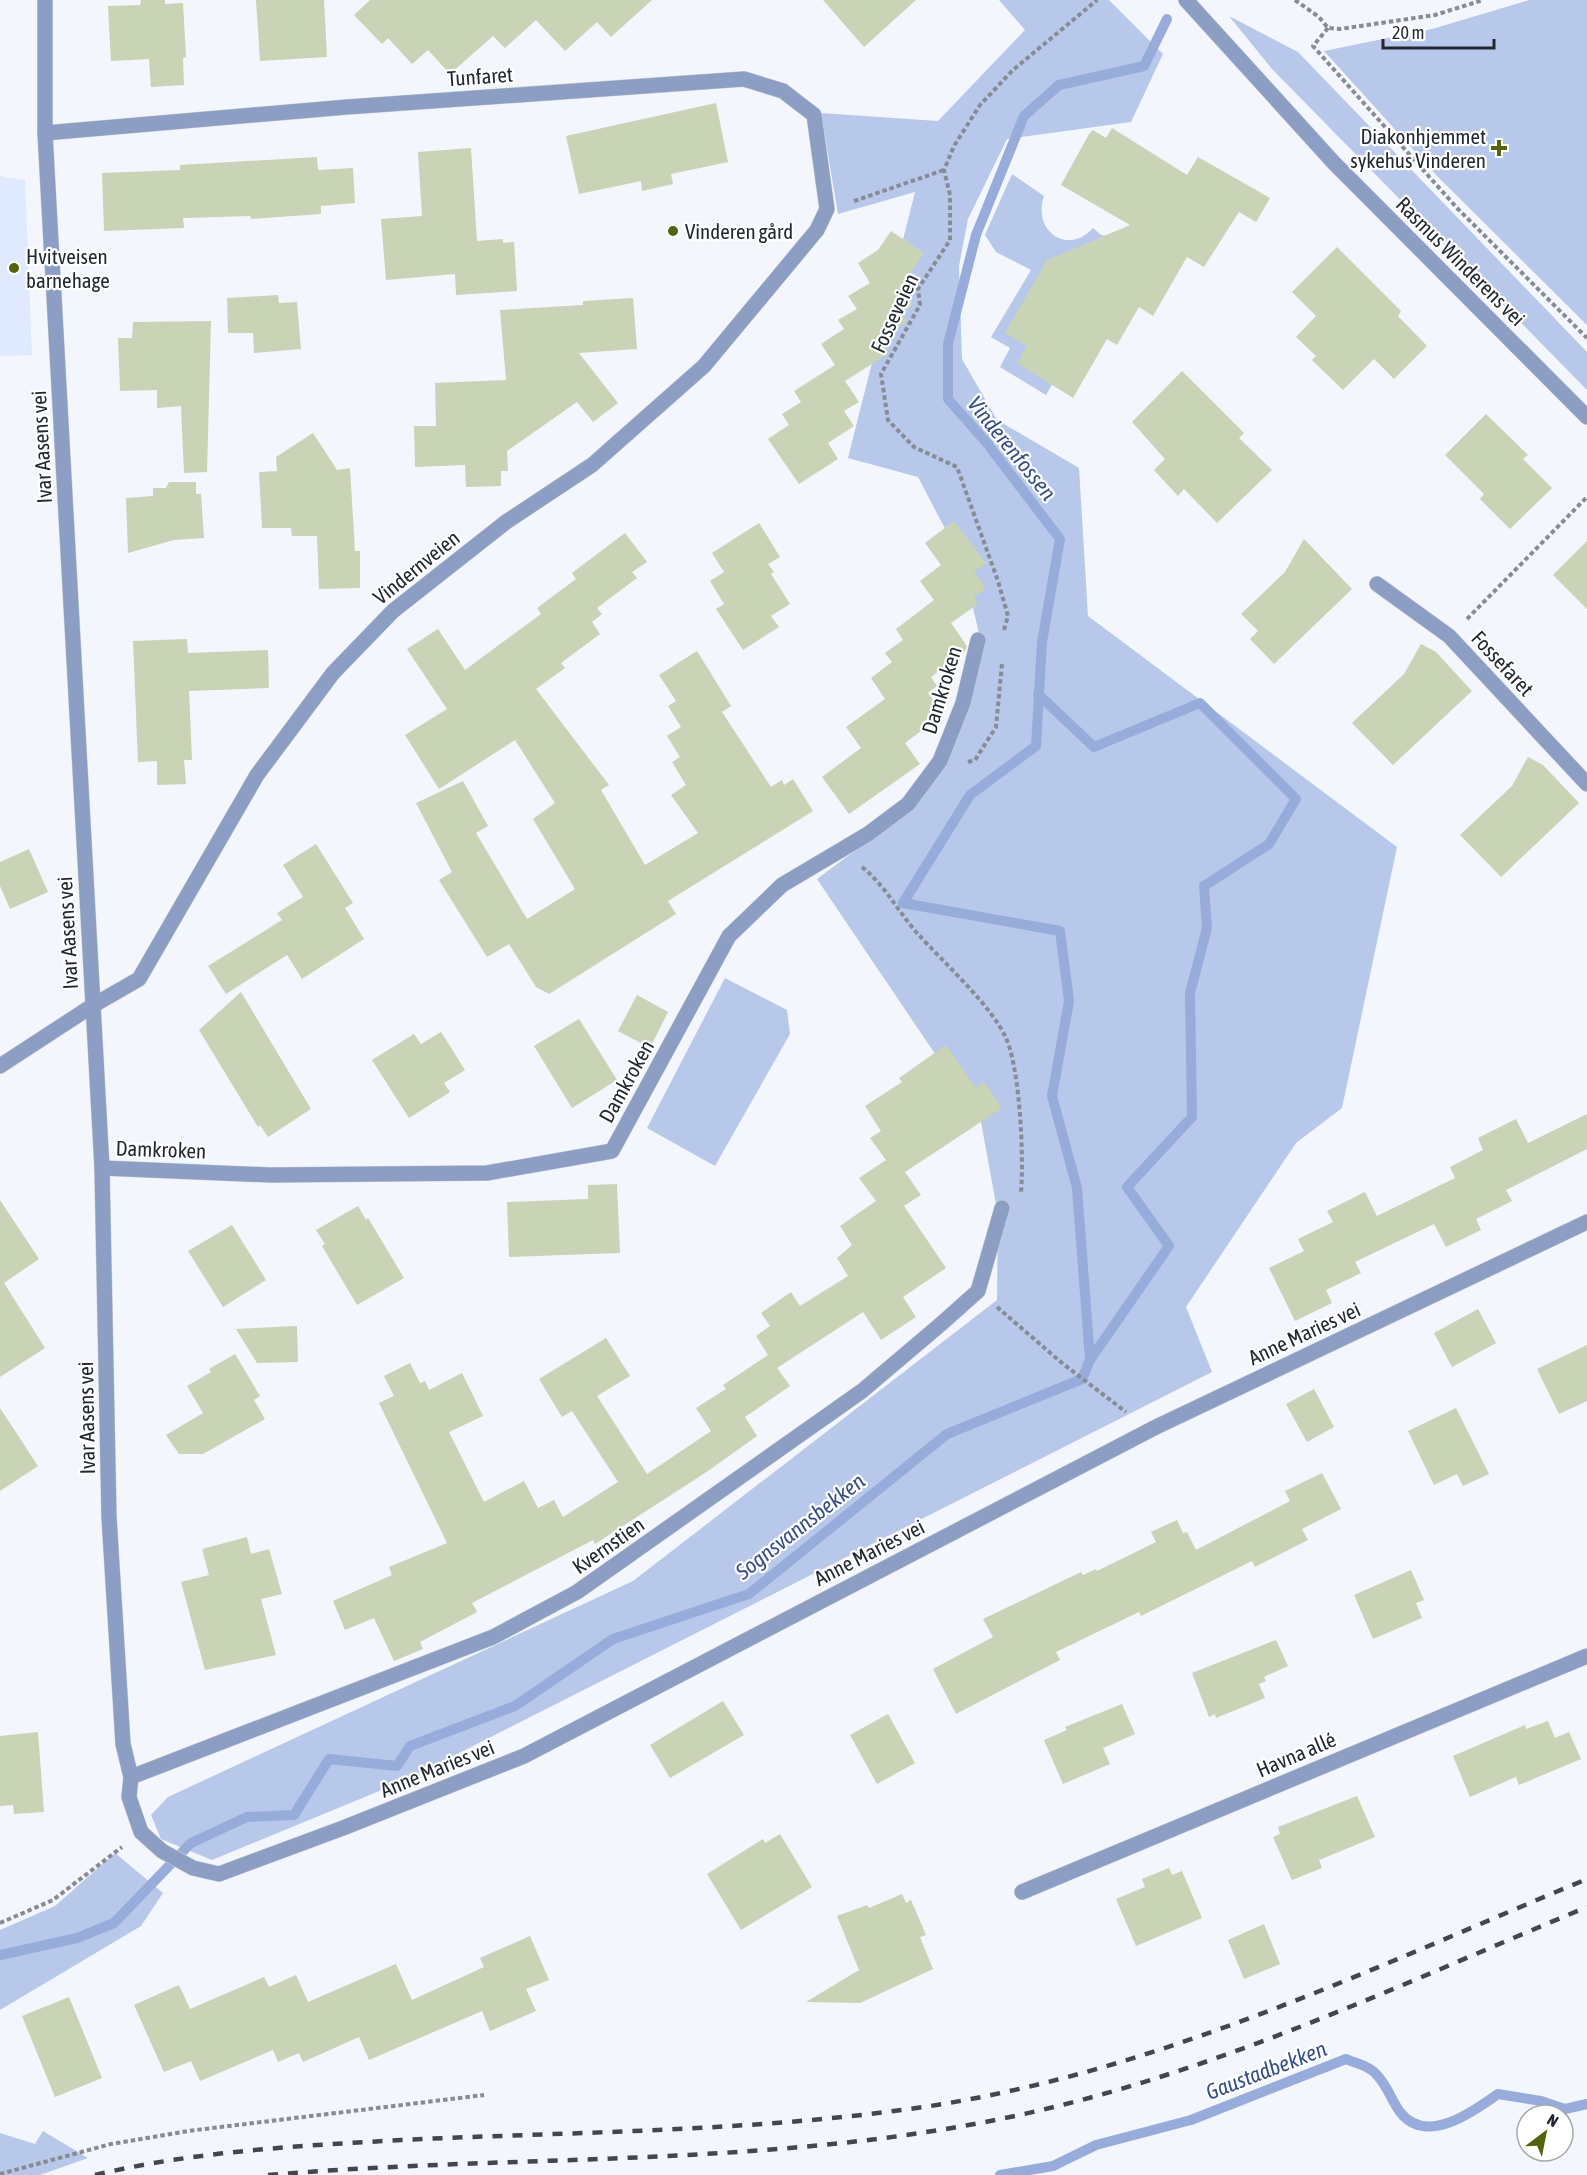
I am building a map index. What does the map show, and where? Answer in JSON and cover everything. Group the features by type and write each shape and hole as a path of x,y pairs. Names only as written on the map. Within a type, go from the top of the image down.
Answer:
{"street":[{"name":"Ivar Aasens vei","path":"45,0 45,133 102,1168 109,1517 123,1744 131,1777 129,1797 141,1832 162,1851"},
{"name":"Rasmus Winderens vei","path":"1186,0 1334,163 1587,417"},
{"name":"Tunfaret","path":"45,133 347,107 744,79 783,91 814,115 827,209"},
{"name":"Vindernveien","path":"0,1066 92,1006 140,979 257,775 333,673 393,611 506,522 592,465 704,366 817,230 827,209"},
{"name":"Fossefaret","path":"1377,584 1449,636 1587,784"},
{"name":"Damkroken","path":"102,1168 270,1175 487,1173 612,1152 729,936 782,885 868,834 908,804 940,761 963,703 978,640"},
{"path":"978,1291 1002,1208"},
{"name":"Anne Maries vei","path":"162,1851 193,1868 219,1874 343,1828 524,1755 1156,1427 1587,1222"},
{"name":"Kvernstien","path":"131,1777 493,1637 577,1592 862,1391 978,1291"},
{"name":"Havna allé","path":"1022,1892 1587,1656"}],"path":[{"path":"827,209 944,170 954,146 980,105 1013,70 1097,0"},
{"path":"1295,0 1319,17 1328,28 1340,29 1435,15 1483,0"},
{"path":"1328,28 1313,46 1457,208 1587,338"},
{"name":"Fosseveien","path":"944,170 950,195 950,240 918,288 920,305 881,374 888,420 914,447 957,467 1008,616 1002,639"},
{"path":"1449,636 1587,497"},
{"path":"940,761 964,764 975,760 996,727 1002,661"},
{"path":"831,856 861,866 878,880 914,930 965,986 1006,1037 1016,1069 1023,1170 1020,1212 994,1233"},
{"path":"978,1291 1062,1363 1097,1389"},
{"path":"0,1923 52,1900 141,1832"},
{"path":"0,2174 111,2144 188,2131 483,2095"}],"shaded area":[{"path":"999,0 1109,0 1163,54 1131,122 1007,139 968,219 959,266 962,359 997,420 1079,468 1088,616 1397,847 1342,1108 1296,1143 1186,1307 1212,1372 406,1780 212,1860 161,1839 151,1815 168,1797 633,1581 997,1300 998,1215 981,1122 817,879 876,835 932,759 981,642 962,561 918,477 848,458 915,192 838,214 821,113 938,121 1025,30"},
{"name":"Diakonhjemmet sykehus Vinderen","path":"1529,0 1587,0 1587,325 1439,178 1324,51 1432,29"},
{"path":"1229,16 1298,52 1587,352 1587,390 1272,69"},
{"path":"1012,174 1044,196 1043,220 1055,236 1073,240 1093,228 1101,235 1109,236 1078,339 1046,395 1000,367 1010,348 991,337 1031,270 996,252 985,235"},
{"name":"Hvitveisen barnehage","path":"0,176 25,180 32,355 0,356"},
{"path":"725,978 787,1010 790,1034 715,1166 647,1128"},
{"path":"115,1853 163,1893 141,1926 0,2010 0,1930 55,1906"},
{"path":"43,2131 88,2158 40,2175 0,2175 0,2133 35,2144"}],"building":[{"path":"141,0 165,0 165,4 183,3 186,57 183,58 184,85 151,87 149,59 111,61 108,6 140,5"},
{"path":"256,0 324,0 327,57 260,61"},
{"path":"370,0 652,0 611,37 597,22 565,51 536,20 505,48 493,36 450,74 428,50 412,64 388,38 382,44 354,15"},
{"path":"823,0 916,0 864,47"},
{"path":"716,103 728,162 671,174 673,184 642,191 641,181 579,194 566,136"},
{"path":"1112,128 1187,175 1198,157 1270,198 1256,222 1239,212 1204,267 1187,257 1153,316 1139,307 1117,345 1107,339 1073,398 1017,363 1027,346 1005,333 1047,260 1130,225 1061,185 1089,134 1093,130 1106,138"},
{"path":"471,148 477,241 503,239 503,243 514,242 517,291 456,295 455,274 386,280 381,219 422,216 418,152"},
{"path":"317,157 318,170 353,168 355,203 321,206 321,214 251,219 250,216 183,218 184,228 104,231 102,173 180,170 180,165"},
{"path":"891,231 924,253 901,287 913,305 902,313 907,322 877,341 886,355 845,381 859,402 844,411 854,426 828,443 838,459 799,484 768,439 789,425 782,414 801,402 794,391 835,365 821,344 844,329 838,320 857,309 848,296 870,283 858,263 878,250"},
{"path":"1337,247 1401,311 1398,316 1427,346 1394,379 1374,359 1343,390 1312,360 1316,356 1296,337 1316,316 1292,292"},
{"path":"278,295 279,303 297,302 301,349 254,353 253,333 228,333 227,298"},
{"path":"633,298 637,349 579,353 618,403 593,422 577,402 507,451 508,471 501,471 501,486 466,487 465,465 415,467 414,426 436,426 435,383 506,380 500,310 583,305 583,301"},
{"path":"211,321 207,472 184,473 181,406 157,408 157,390 120,391 118,338 132,338 133,322"},
{"path":"1182,371 1244,433 1239,438 1272,470 1217,523 1184,489 1178,496 1154,470 1165,459 1132,422"},
{"path":"1486,414 1528,455 1523,459 1552,488 1510,529 1480,499 1484,494 1445,455"},
{"path":"313,433 337,470 350,468 355,551 360,551 360,588 319,589 317,536 292,536 291,528 262,528 259,472 277,471 276,457"},
{"path":"169,482 196,482 196,494 201,494 204,538 174,540 128,553 126,498 153,496 153,488 166,488"},
{"path":"954,521 986,563 974,572 986,588 974,597 978,604 951,623 967,646 965,651 931,677 937,686 928,693 944,714 905,743 920,764 849,814 822,777 861,748 846,727 885,699 871,678 892,662 885,653 903,640 896,629 934,600 920,581 941,565 925,543"},
{"path":"759,523 780,557 768,564 774,572 771,574 790,604 771,616 779,627 743,650 716,609 724,604 710,581 724,572 712,553"},
{"path":"625,533 647,562 632,572 637,578 597,608 602,614 592,622 600,634 561,663 565,668 536,689 609,785 601,790 645,865 698,833 671,795 686,785 672,762 680,757 667,736 681,727 668,706 676,701 659,675 697,651 731,706 722,712 771,787 782,780 784,785 793,779 813,811 668,901 676,914 549,994 536,987 509,944 487,957 439,880 452,872 416,803 463,781 488,826 476,833 527,919 575,889 533,819 555,803 515,740 439,789 405,735 447,709 407,649 438,629 465,670 541,614 537,608 576,579 572,573"},
{"path":"1304,539 1352,589 1274,664 1250,639 1258,631 1241,614 1285,572"},
{"path":"1587,541 1587,609 1553,575"},
{"path":"187,639 188,653 268,650 269,688 189,691 192,760 184,760 186,784 157,785 157,761 138,762 133,641"},
{"path":"1421,644 1436,652 1472,691 1393,765 1352,723 1404,674"},
{"path":"1528,757 1543,765 1579,803 1501,877 1460,835 1512,786"},
{"path":"316,844 353,903 345,908 364,939 302,979 287,955 226,994 208,966 282,920 277,913 303,897 283,865"},
{"path":"29,849 48,892 10,909 0,886 0,862"},
{"path":"241,992 311,1109 268,1137 260,1125 258,1127 199,1030"},
{"path":"637,995 668,1012 650,1048 618,1031"},
{"path":"579,1019 617,1080 572,1108 534,1046"},
{"path":"441,1032 465,1070 444,1083 450,1092 409,1118 372,1060 414,1034 421,1044"},
{"path":"946,1045 976,1088 984,1082 1002,1108 905,1172 921,1195 904,1206 946,1268 903,1297 916,1317 881,1340 863,1312 777,1368 790,1386 745,1417 757,1436 705,1473 595,1544 593,1540 472,1603 477,1612 420,1642 423,1649 394,1661 374,1618 345,1630 333,1601 392,1575 389,1567 447,1543 379,1403 394,1396 384,1376 410,1363 420,1383 425,1381 429,1390 462,1373 483,1416 449,1432 484,1502 524,1481 538,1508 554,1500 563,1517 618,1482 572,1411 562,1417 539,1379 606,1338 630,1376 597,1396 647,1474 711,1431 696,1408 726,1389 723,1385 768,1355 756,1336 770,1326 761,1313 791,1292 800,1306 848,1276 837,1258 852,1245 840,1226 876,1201 859,1178 886,1160 870,1138 881,1131 865,1106 902,1082 899,1078"},
{"path":"1587,1114 1587,1149 1506,1190 1512,1201 1476,1219 1481,1230 1446,1247 1434,1224 1355,1262 1361,1273 1326,1290 1332,1303 1295,1321 1269,1268 1304,1251 1298,1239 1333,1222 1327,1211 1365,1192 1377,1216 1455,1178 1450,1167 1483,1150 1478,1138 1516,1119 1528,1143"},
{"path":"617,1184 620,1253 509,1257 507,1202 588,1199 588,1185"},
{"path":"0,1200 39,1259 4,1283 45,1348 0,1377"},
{"path":"358,1206 366,1220 368,1218 404,1278 357,1305 322,1246 325,1244 316,1230"},
{"path":"232,1225 266,1280 223,1307 188,1251"},
{"path":"1478,1309 1496,1343 1452,1367 1434,1333"},
{"path":"297,1326 298,1362 257,1363 236,1329"},
{"path":"1587,1345 1587,1401 1559,1414 1537,1369"},
{"path":"235,1354 260,1396 254,1400 265,1419 203,1454 179,1454 166,1435 203,1413 187,1386 211,1372 209,1369"},
{"path":"1314,1389 1334,1427 1307,1442 1286,1404"},
{"path":"0,1408 38,1466 0,1491"},
{"path":"1456,1408 1489,1474 1463,1486 1457,1474 1434,1485 1408,1431"},
{"path":"1322,1473 1341,1509 1302,1529 1308,1540 1255,1567 1252,1561 1141,1616 1139,1612 1056,1652 1060,1660 956,1714 933,1669 993,1637 983,1619 1081,1572 1083,1575 1096,1569 1097,1571 1156,1542 1151,1532 1177,1520 1183,1533 1187,1532 1196,1550 1290,1501 1285,1491"},
{"path":"247,1537 251,1554 269,1549 282,1594 261,1599 276,1655 205,1670 181,1582 209,1575 202,1549"},
{"path":"1411,1570 1424,1600 1416,1603 1422,1618 1373,1639 1354,1595"},
{"path":"1276,1640 1288,1666 1264,1677 1266,1681 1259,1684 1265,1698 1216,1718 1215,1714 1209,1717 1192,1673"},
{"path":"723,1701 744,1735 670,1778 650,1745"},
{"path":"1122,1704 1135,1734 1103,1748 1110,1764 1063,1784 1044,1740 1067,1730 1065,1727"},
{"path":"888,1714 915,1763 877,1784 850,1735"},
{"path":"1548,1721 1555,1738 1569,1732 1581,1759 1519,1785 1516,1777 1470,1797 1453,1756 1525,1725 1526,1729"},
{"path":"38,1732 44,1812 14,1814 13,1805 0,1806 0,1736"},
{"path":"1357,1796 1375,1837 1319,1860 1322,1868 1292,1880 1273,1837 1280,1834 1278,1827"},
{"path":"780,1834 812,1887 741,1930 707,1874 763,1839 765,1843"},
{"path":"1169,1868 1172,1875 1182,1871 1202,1918 1136,1946 1116,1899 1145,1887 1142,1879"},
{"path":"902,1894 906,1903 911,1900 926,1935 920,1937 933,1969 860,2003 806,2002 859,1970 837,1916 867,1905 869,1908"},
{"path":"1264,1924 1280,1964 1244,1979 1228,1940"},
{"path":"530,1936 549,1980 526,1989 536,2011 490,2031 482,2011 369,2060 359,2037 303,2062 299,2053 278,2062 273,2050 200,2081 191,2061 164,2072 134,2005 179,1985 190,2009 264,1977 269,1987 296,1975 308,2002 396,1964 412,2000 484,1967 480,1958"},
{"path":"69,1997 102,2078 55,2097 22,2016"}],"waterway":[{"name":"Sognsvannsbekken","path":"0,1955 77,1938 114,1923 191,1843 247,1817 294,1815 329,1759 397,1766 410,1746 515,1706 613,1639 749,1594 947,1434 1082,1379 1090,1360 1077,1188 1052,1096 1069,1001 1060,931 903,903 970,795 1036,746 1042,642 1060,539 986,442 948,399 948,344 976,235 1024,116 1059,85 1144,66 1167,19"},
{"name":"Sognsvannsbekken","path":"1038,694 1094,747 1200,703 1296,799 1269,844 1204,886 1207,928 1190,993 1192,1117 1127,1187 1169,1246 1090,1360"},
{"name":"Gaustadbekken","path":"1000,2175 1053,2166 1096,2145 1191,2120 1346,2059 1366,2067 1379,2077 1400,2112 1411,2122 1423,2126 1436,2126 1463,2117 1498,2094 1541,2101 1565,2109 1587,2104"}],"railway":[{"path":"95,2175 171,2160 247,2151 401,2140 777,2123 902,2110 992,2095 1079,2074 1166,2048 1252,2017 1587,1879"},
{"path":"268,2175 454,2164 641,2157 826,2145 918,2133 1010,2117 1085,2099 1231,2053 1375,1997 1587,1907"}],"place":[{"name":"Diakonhjemmet sykehus Vinderen","path":"1499,148"},
{"name":"Vinderen gård","path":"673,231"},
{"name":"Hvitveisen barnehage","path":"14,268"}],"water label":[{"name":"Vinderenfossen","path":"1012,448"}]}
